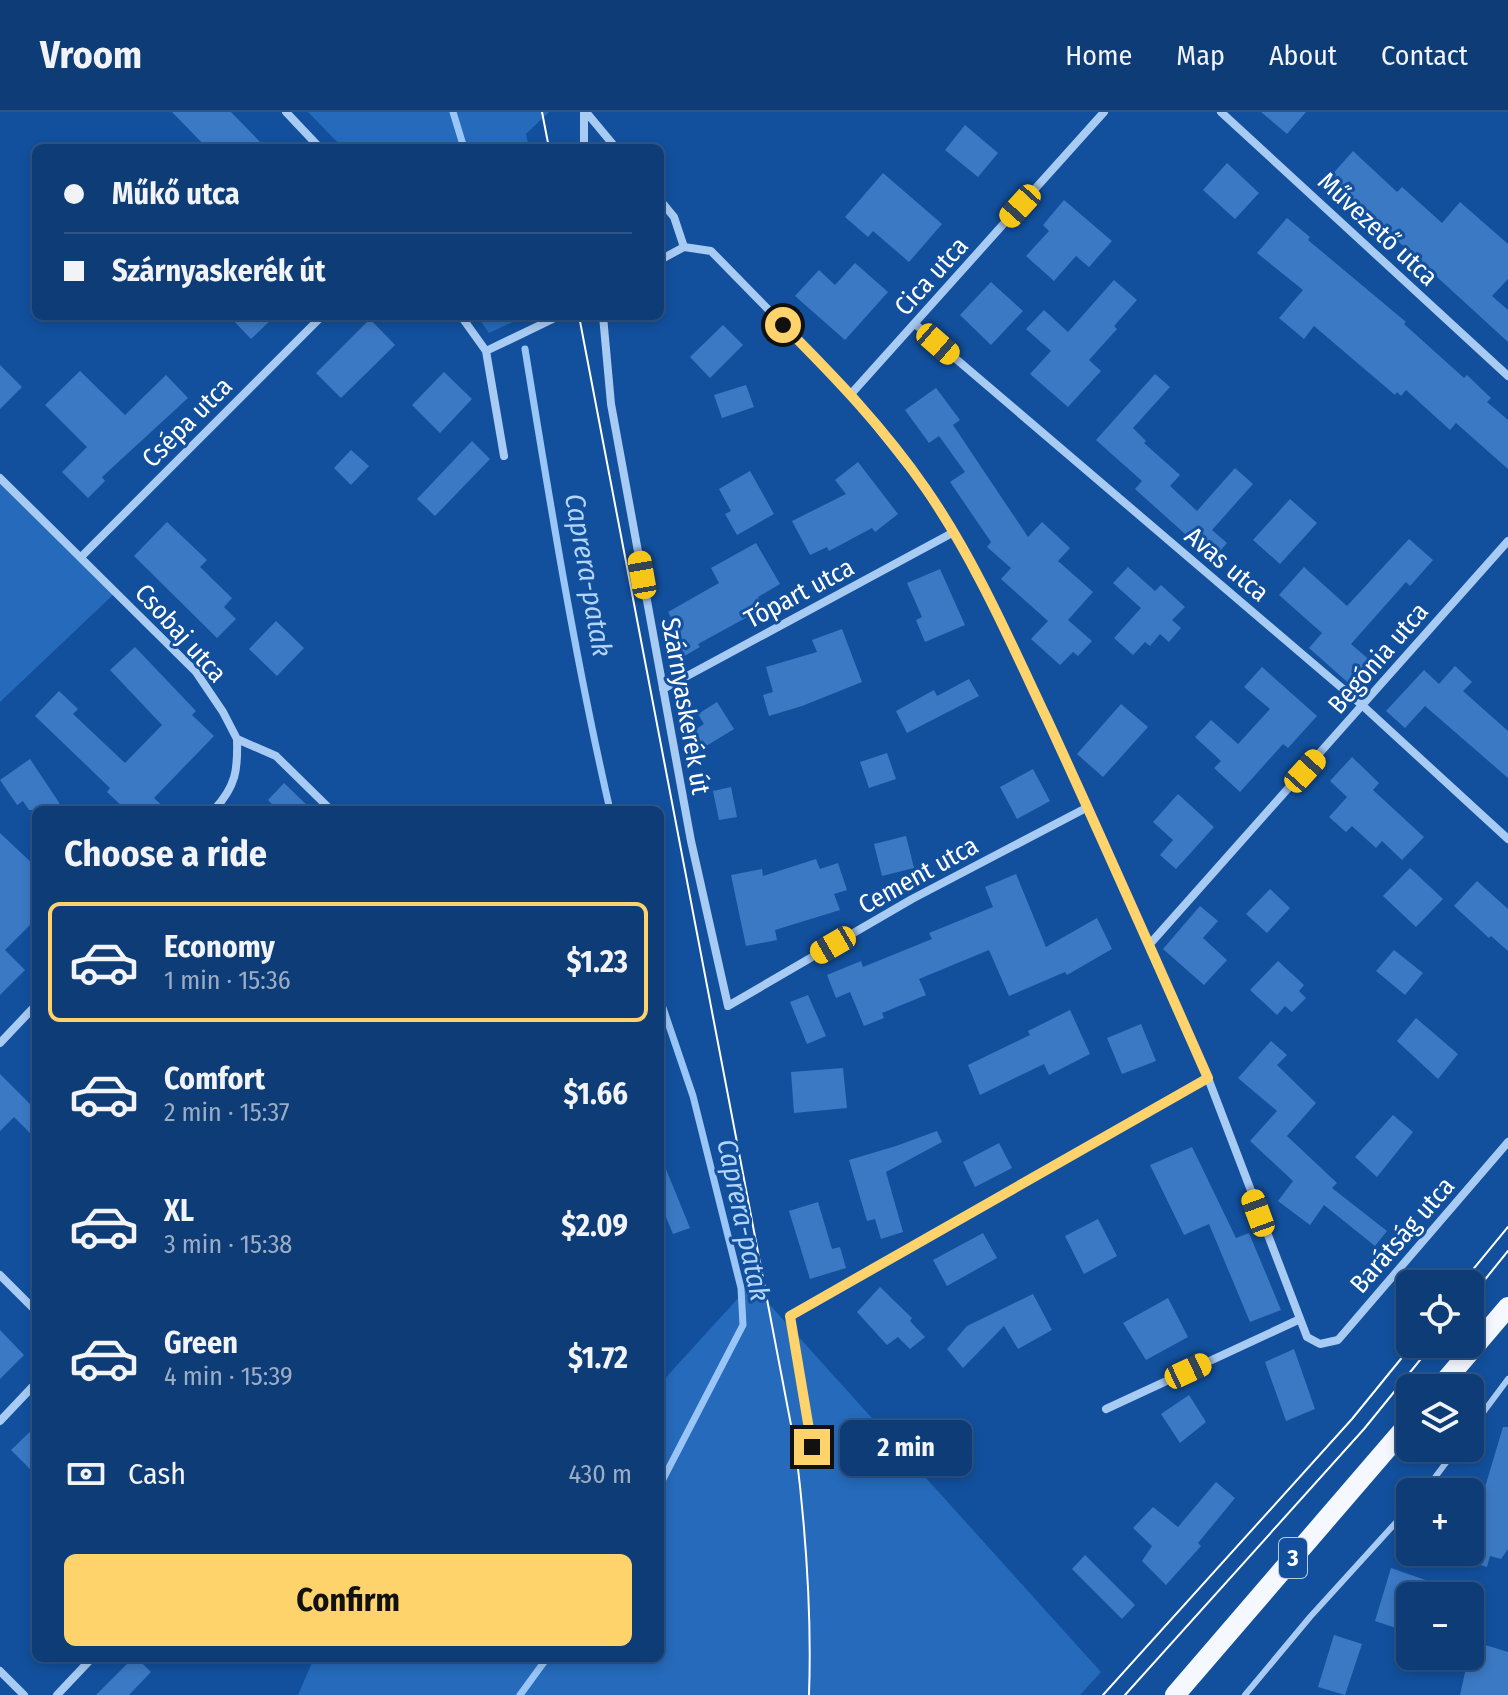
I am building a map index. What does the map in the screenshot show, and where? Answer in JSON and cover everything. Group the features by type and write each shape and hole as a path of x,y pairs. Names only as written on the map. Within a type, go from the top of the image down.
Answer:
{"main road":[{"path":"1451,1374 1508,1307"},
{"name":"3","path":"1175,1695 1396,1438"}],"street":[{"path":"286,112 316,144"},
{"path":"584,144 585,112"},
{"path":"585,112 613,144"},
{"name":"Cica utca","path":"851,394 1104,112"},
{"name":"Művezető utca","path":"1221,112 1508,376"},
{"path":"664,205 674,217 684,247"},
{"path":"664,258 684,247 711,251 851,394 925,487 954,532 999,618 1088,807 1208,1078 1298,1320 1106,1409"},
{"name":"Csépa utca","path":"81,557 318,320"},
{"path":"464,320 486,351 504,456"},
{"path":"486,351 551,320"},
{"name":"Szárnyaskerék út","path":"603,320 611,404 691,841 728,1006"},
{"name":"Avas utca","path":"915,324 1363,706 1508,839"},
{"name":"Csobaj utca","path":"0,478 196,672 237,739"},
{"name":"Tópart utca","path":"663,689 954,532"},
{"name":"Begónia utca","path":"1149,945 1508,541"},
{"path":"218,806 226,797 238,770 237,739 276,756 327,806"},
{"name":"Cement utca","path":"728,1006 912,899 1088,807"},
{"path":"0,1043 32,1009"},
{"path":"812,1447 790,1316 1208,1078"},
{"name":"Barátság utca","path":"1298,1320 1307,1337 1320,1344 1338,1340 1508,1142"},
{"path":"0,1275 32,1307"},
{"path":"0,1421 32,1387"},
{"path":"57,1695 88,1662"},
{"path":"0,1671 24,1695"}],"lane":[{"path":"1484,1411 1508,1379"},
{"path":"1245,1695 1310,1617 1396,1522"}],"shaded area":[{"path":"308,112 549,112 526,134 528,144 339,144"},
{"path":"480,320 517,320 489,333"},
{"path":"0,477 115,593 0,702"},
{"path":"751,1284 1101,1672 1080,1695 298,1695 312,1662 664,1662 664,1380"}],"building":[{"path":"172,112 231,112 262,144 203,144"},
{"path":"1261,112 1306,112 1287,134"},
{"path":"965,125 998,153 978,177 945,150"},
{"path":"1353,151 1397,192 1402,187 1442,223 1460,202 1508,244 1508,279 1492,296 1508,310 1508,342 1329,178"},
{"path":"1227,163 1259,193 1235,219 1203,190"},
{"path":"883,173 942,224 909,262 873,231 868,237 845,217"},
{"path":"1064,200 1112,241 1089,267 1076,256 1054,281 1026,256 1049,231 1043,225"},
{"path":"1287,218 1310,237 1308,240 1406,322 1404,324 1464,378 1467,375 1491,398 1487,402 1508,420 1508,469 1456,423 1450,430 1406,390 1401,396 1397,392 1395,395 1314,326 1304,339 1279,318 1303,290 1257,253"},
{"path":"855,263 888,292 845,340 795,296 819,270 835,285"},
{"path":"1114,280 1137,300 1114,326 1117,329 1089,360 1101,371 1068,407 1030,374 1051,351 1026,329 1044,310 1068,332"},
{"path":"991,282 1023,311 991,345 960,315"},
{"path":"233,320 271,320 251,339"},
{"path":"369,320 395,345 341,398 316,373"},
{"path":"723,325 743,345 710,378 690,357"},
{"path":"0,365 22,387 0,409"},
{"path":"80,371 125,415 166,375 188,398 102,477 105,481 88,498 62,472 87,447 45,405"},
{"path":"444,372 472,399 440,433 412,405"},
{"path":"1155,374 1170,387 1133,428 1146,441 1144,443 1180,475 1170,486 1197,511 1235,468 1253,484 1212,530 1227,543 1213,559 1135,489 1142,481 1096,440"},
{"path":"746,385 754,407 722,418 714,395"},
{"path":"936,388 960,420 953,425 1028,537 1042,522 1070,548 1058,561 1093,592 1068,620 1092,641 1078,656 1073,652 1060,665 1031,639 1048,621 1001,579 1011,568 987,547 991,542 950,482 965,472 939,436 929,443 905,410"},
{"path":"472,441 490,459 435,516 417,499"},
{"path":"351,450 369,466 351,485 334,468"},
{"path":"858,462 898,514 875,532 872,528 829,551 827,547 810,555 792,521 846,494 835,480"},
{"path":"750,471 774,514 737,535 725,514 731,511 719,489"},
{"path":"1290,499 1317,523 1280,564 1253,540"},
{"path":"167,522 207,560 200,567 232,598 224,607 236,619 217,638 134,556"},
{"path":"1409,539 1433,560 1410,586 1406,582 1351,644 1373,663 1353,687 1309,648 1322,633 1279,595 1304,567 1347,606"},
{"path":"756,543 780,584 758,597 764,608 698,644 700,647 681,658 668,634 677,628 668,612 719,583 711,568"},
{"path":"1128,567 1155,591 1161,585 1185,607 1172,620 1181,628 1169,642 1160,634 1150,646 1145,642 1133,655 1114,638 1141,608 1113,583"},
{"path":"940,569 965,625 925,642 916,620 922,617 907,583"},
{"path":"276,621 304,648 277,676 249,649"},
{"path":"842,629 862,682 769,716 763,695 773,692 766,667 817,652 812,640"},
{"path":"135,647 196,711 192,715 214,736 154,798 163,806 122,806 107,792 110,788 35,716 59,691 78,709 73,714 125,763 162,725 110,670"},
{"path":"1455,666 1472,682 1463,691 1508,731 1508,778 1425,706 1405,728 1386,711 1424,670 1439,684"},
{"path":"1262,667 1317,716 1288,748 1283,744 1240,792 1214,768 1221,761 1195,737 1211,720 1238,744 1270,709 1244,687"},
{"path":"969,679 979,696 907,733 896,711 934,690 937,696"},
{"path":"717,702 734,729 703,748 693,731 704,724 698,714"},
{"path":"1121,704 1148,727 1103,777 1077,754"},
{"path":"887,753 896,779 869,788 860,762"},
{"path":"1352,757 1379,783 1373,790 1424,837 1402,860 1382,841 1376,848 1352,826 1346,832 1329,817 1347,797 1330,781"},
{"path":"30,759 61,806 32,806 29,810 23,801 17,805 0,780"},
{"path":"1033,769 1050,801 1017,819 1000,787"},
{"path":"284,783 308,806 274,806 268,800"},
{"path":"731,787 737,817 719,820 713,791"},
{"path":"1178,794 1214,827 1176,869 1160,855 1173,840 1153,822"},
{"path":"0,833 32,863 32,923 5,950 25,970 0,995"},
{"path":"906,836 914,868 882,876 874,844"},
{"path":"816,859 820,869 838,863 847,890 834,894 840,910 775,930 777,940 746,946 731,875 762,869 763,876"},
{"path":"1410,868 1443,899 1416,927 1383,896"},
{"path":"1016,874 1046,947 1097,918 1112,949 1067,975 1065,972 1009,996 989,950 919,979 926,995 882,1013 884,1018 864,1026 850,992 836,998 827,975 861,961 863,967 932,939 929,933 993,907 985,887"},
{"path":"1477,881 1508,909 1508,951 1454,906"},
{"path":"1270,889 1290,908 1267,933 1246,914"},
{"path":"1200,906 1218,921 1203,938 1227,960 1204,985 1163,949"},
{"path":"1394,950 1423,973 1405,995 1376,971"},
{"path":"1278,961 1304,985 1299,991 1306,998 1292,1012 1285,1006 1277,1015 1250,990"},
{"path":"808,995 826,1036 807,1044 790,1002"},
{"path":"1070,1010 1090,1054 1049,1075 1044,1064 980,1095 968,1065 1030,1035 1028,1031"},
{"path":"1416,1018 1458,1054 1438,1079 1397,1041"},
{"path":"1141,1024 1156,1061 1122,1074 1107,1038"},
{"path":"1271,1041 1287,1055 1277,1065 1316,1103 1287,1136 1337,1183 1332,1188 1387,1231 1375,1246 1324,1205 1310,1225 1278,1201 1293,1181 1250,1141 1277,1111 1238,1078"},
{"path":"843,1068 847,1108 794,1113 791,1072"},
{"path":"0,1074 32,1106 32,1135 14,1117 0,1131"},
{"path":"1393,1115 1413,1132 1377,1177 1355,1157"},
{"path":"937,1131 942,1142 886,1172 903,1232 881,1239 875,1219 867,1221 849,1160"},
{"path":"999,1143 1012,1168 975,1187 963,1162"},
{"path":"1192,1147 1236,1238 1249,1233 1281,1310 1250,1322 1209,1224 1184,1235 1150,1165"},
{"path":"664,1164 690,1228 673,1234 664,1213"},
{"path":"818,1202 832,1249 840,1247 846,1268 810,1279 789,1211"},
{"path":"1098,1219 1117,1256 1084,1274 1065,1236"},
{"path":"983,1233 997,1258 947,1286 933,1260"},
{"path":"880,1287 912,1318 910,1321 925,1337 910,1349 898,1337 887,1345 857,1312"},
{"path":"1033,1294 1052,1330 1018,1349 1004,1326 963,1368 947,1349 967,1326"},
{"path":"1168,1298 1188,1337 1146,1360 1123,1323"},
{"path":"0,1330 24,1355 0,1379"},
{"path":"1294,1349 1315,1409 1286,1421 1265,1362"},
{"path":"1189,1395 1206,1422 1180,1443 1161,1414"},
{"path":"1503,1427 1508,1427 1508,1549 1501,1559 1490,1556 1487,1567 1484,1566 1484,1491"},
{"path":"32,1430 32,1471 11,1450"},
{"path":"1216,1482 1235,1498 1198,1543 1201,1546 1166,1585 1142,1561 1152,1546 1133,1528 1153,1507 1178,1527"},
{"path":"1085,1555 1135,1605 1122,1619 1072,1569"},
{"path":"1391,1568 1431,1582 1396,1582 1396,1628 1375,1621"},
{"path":"1334,1635 1362,1644 1345,1695 1318,1687"},
{"path":"1484,1645 1508,1652 1508,1695 1460,1695 1466,1670 1484,1670"},
{"path":"129,1662 141,1662 151,1672 129,1695 96,1695"}],"waterway":[{"name":"Caprera-patak","path":"453,112 463,144"},
{"name":"Caprera-patak","path":"525,349 574,638 609,806"},
{"name":"Caprera-patak","path":"664,1011 693,1096 741,1288 743,1325 664,1477"},
{"name":"Caprera-patak","path":"520,1695 544,1662"}],"tram line":[{"path":"542,112 548,144"},
{"path":"580,320 796,1451 807,1573 809,1695"},
{"path":"1473,1270 1508,1227"},
{"path":"1484,1281 1508,1251"},
{"path":"1103,1695 1352,1419 1402,1358"},
{"path":"1125,1695 1364,1429 1422,1358"}],"route":[{"path":"783,325 851,394 881,430 925,487 954,532 1050,726 1208,1078 790,1316 812,1447"}]}
